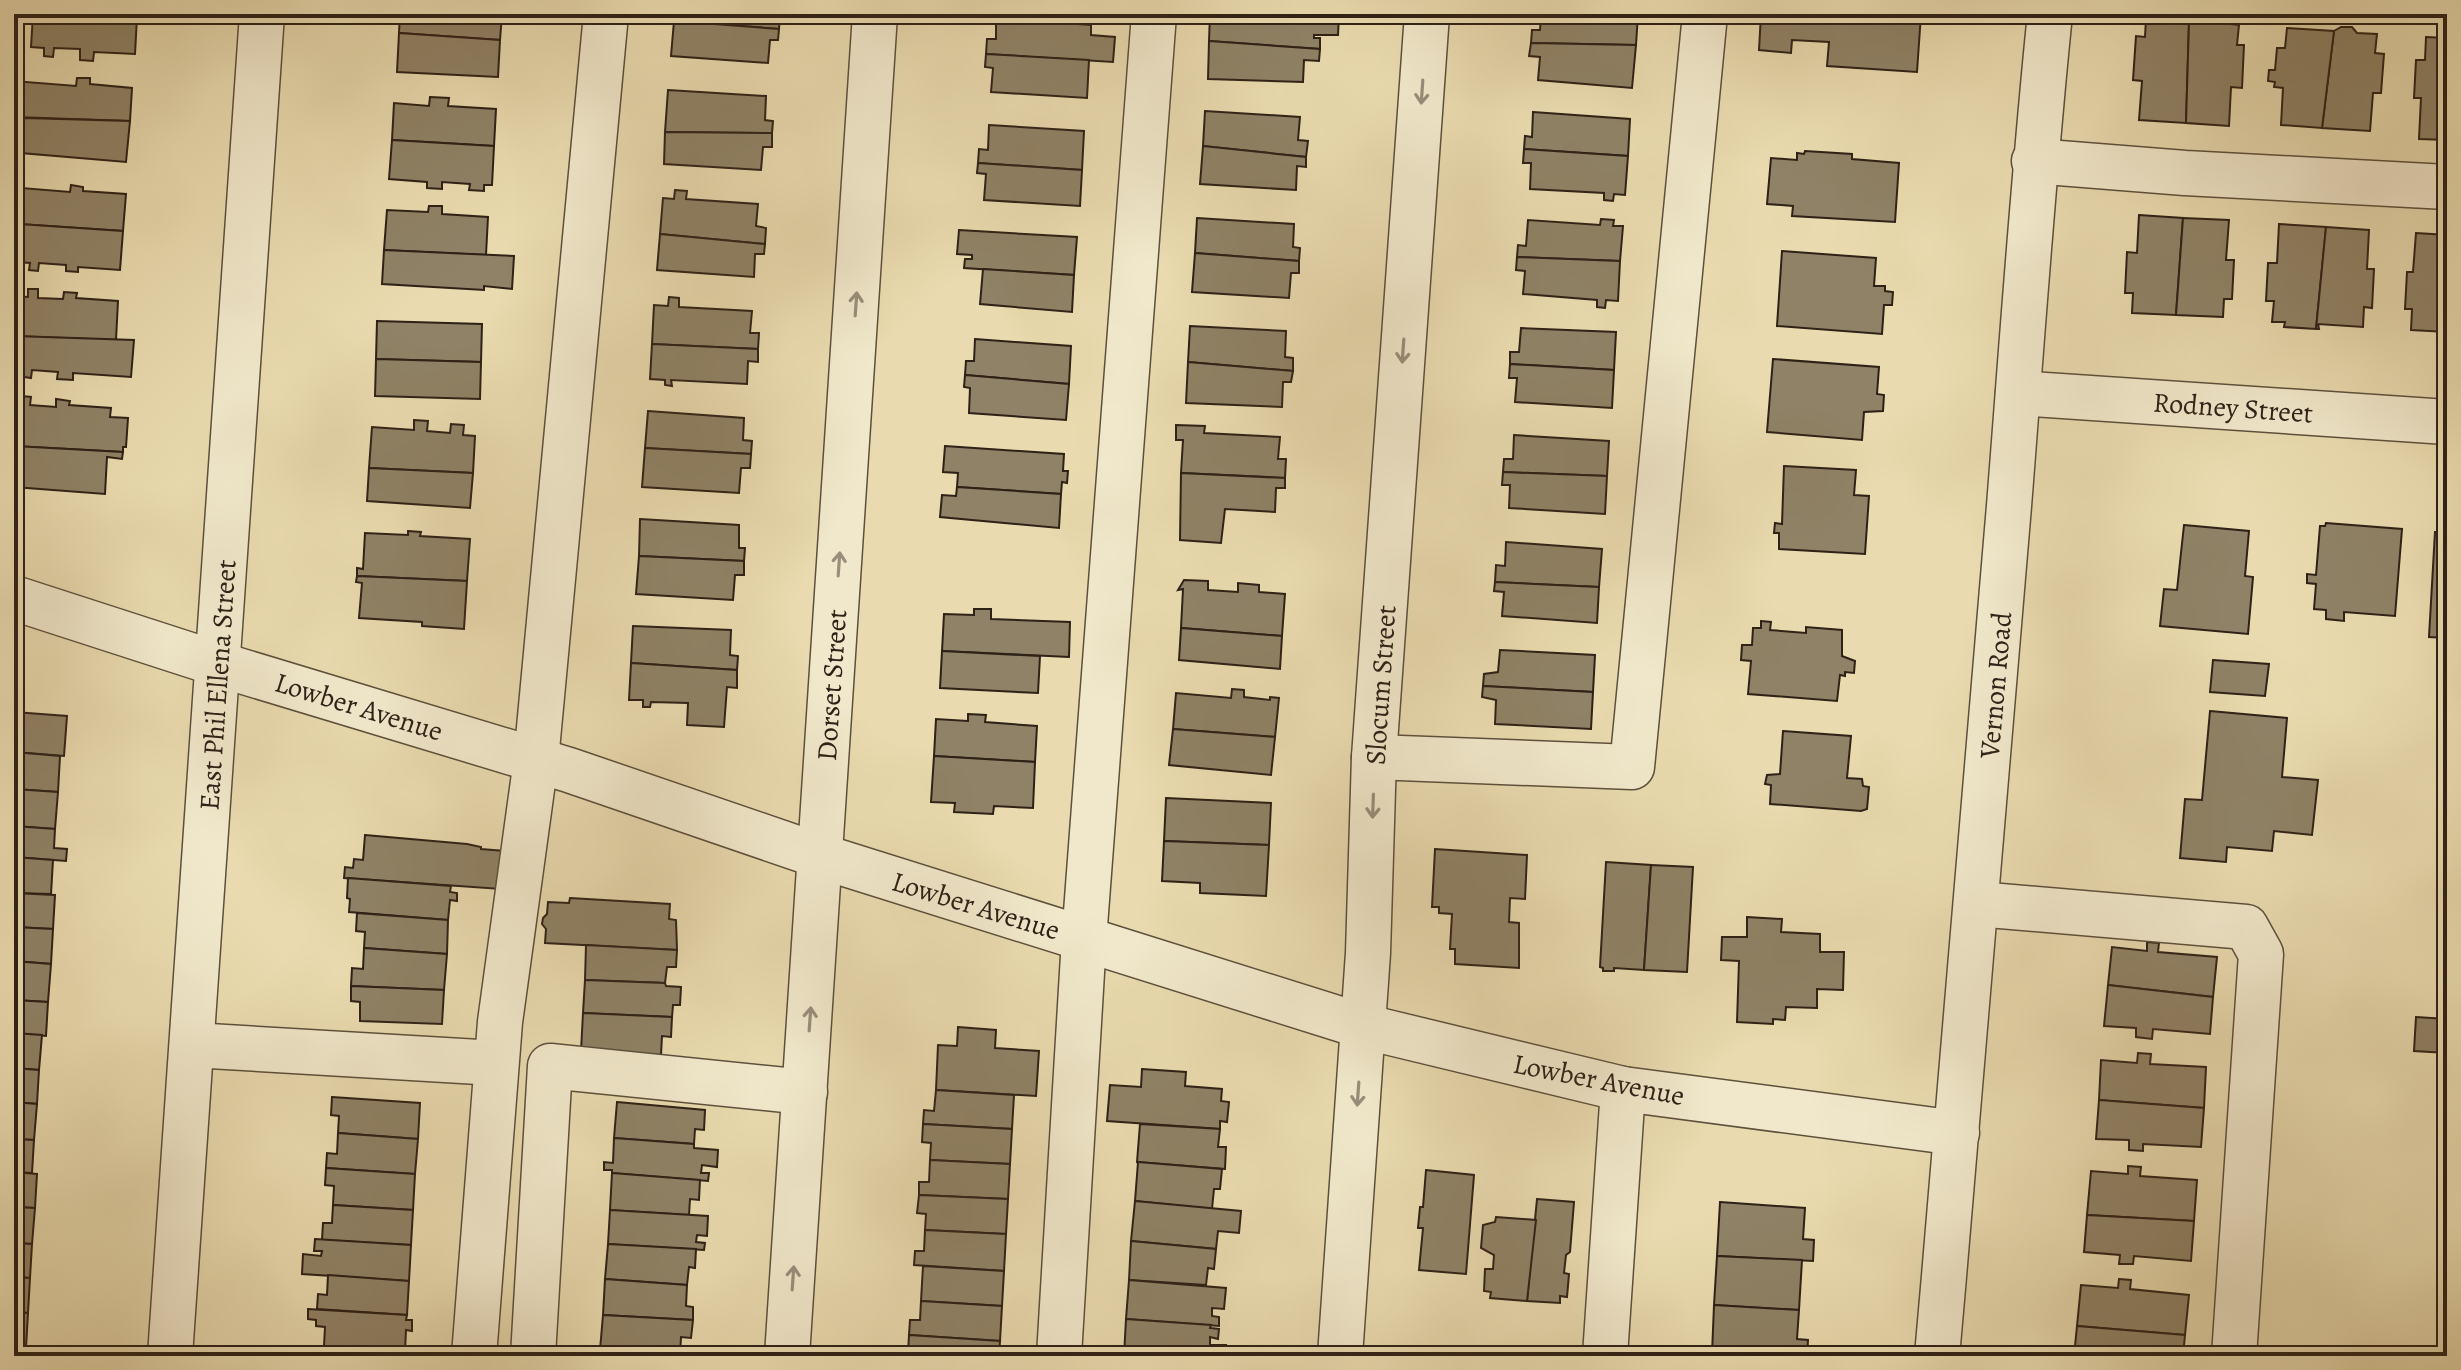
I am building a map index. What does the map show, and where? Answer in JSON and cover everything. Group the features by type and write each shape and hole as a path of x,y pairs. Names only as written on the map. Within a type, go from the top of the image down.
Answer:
{"street":[{"name":"East Phil Ellena Street","path":"170,1356 262,14"},
{"path":"474,1356 500,1022 536,760 606,14"},
{"name":"Dorset Street","path":"787,1356 875,14"},
{"path":"1059,1356 1084,939 1154,14"},
{"name":"Slocum Street","path":"1340,1356 1368,953 1374,757 1427,14"},
{"path":"1374,757 1632,767 1705,14"},
{"name":"Vernon Road","path":"1937,1356 1977,904 2034,161 2050,14"},
{"path":"2034,161 2185,173 2447,187"},
{"name":"Rodney Street","path":"2018,393 2447,422"},
{"name":"Lowber Avenue","path":"14,598 218,664 536,760 820,856 1362,1026 1623,1089 1957,1133"},
{"path":"1977,904 2246,927 2261,954 2234,1356"},
{"path":"192,1045 496,1063"},
{"path":"533,1356 550,1066 805,1092"},
{"path":"1605,1356 1623,1089"}],"building":[{"path":"33,14 137,17 135,54 94,52 93,61 80,60 80,49 54,48 53,57 44,56 44,48 31,47"},
{"path":"400,14 502,14 500,40 399,33"},
{"path":"674,14 780,14 779,29 674,21"},
{"path":"1210,14 1339,14 1338,35 1314,35 1314,38 1320,38 1320,49 1209,41"},
{"path":"1541,14 1638,14 1636,45 1531,43 1532,30 1540,30"},
{"path":"1761,14 1921,14 1917,72 1827,66 1829,42 1792,40 1791,53 1759,50"},
{"path":"996,18 1091,25 1091,35 1115,37 1113,62 986,54 987,39 996,39"},
{"path":"2146,19 2189,22 2186,123 2139,120 2142,81 2133,80 2136,36 2145,37"},
{"path":"674,21 779,29 778,40 770,40 768,63 671,56"},
{"path":"2189,22 2239,25 2237,45 2244,45 2242,88 2231,87 2229,126 2186,123"},
{"path":"2352,27 2357,33 2377,34 2375,53 2384,54 2381,93 2373,93 2370,131 2322,128 2334,31"},
{"path":"2287,28 2334,31 2322,128 2281,125 2283,88 2274,87 2275,82 2268,81 2269,70 2275,70 2277,48 2285,48"},
{"path":"399,33 500,40 498,77 397,72"},
{"path":"2426,37 2447,38 2447,140 2419,139 2421,98 2414,98 2416,60 2425,60"},
{"path":"1209,41 1320,49 1319,61 1304,60 1303,82 1208,79"},
{"path":"1531,43 1636,45 1632,88 1538,80 1540,57 1529,56"},
{"path":"986,54 1089,60 1087,98 991,92 993,68 985,67"},
{"path":"77,78 90,78 90,84 132,88 130,121 14,117 14,81 76,86"},
{"path":"668,90 766,96 765,120 773,121 772,133 665,132"},
{"path":"430,97 449,98 448,106 496,109 494,146 392,140 394,103 429,106"},
{"path":"1205,111 1300,117 1298,140 1308,141 1306,157 1203,146"},
{"path":"1533,112 1630,119 1628,156 1524,149 1525,136 1532,137"},
{"path":"24,118 130,121 126,162 21,153"},
{"path":"989,125 1084,131 1082,170 978,163 979,149 988,150"},
{"path":"665,132 772,133 772,147 763,147 761,170 664,164"},
{"path":"392,140 494,146 492,185 484,185 484,191 469,190 470,184 442,182 442,189 427,188 427,182 389,179"},
{"path":"1203,146 1306,157 1306,167 1297,166 1296,190 1200,184"},
{"path":"1524,149 1628,156 1625,195 1614,194 1613,201 1604,200 1604,193 1530,189 1531,163 1523,163"},
{"path":"1805,151 1852,154 1852,159 1899,163 1895,222 1792,216 1793,206 1767,204 1771,158 1797,160 1797,153 1804,154"},
{"path":"978,163 1082,170 1080,206 984,200 986,174 977,173"},
{"path":"71,185 83,187 83,191 126,194 123,231 19,224 22,188 70,192"},
{"path":"675,190 687,191 686,199 758,204 756,226 766,228 765,244 660,234 663,198 674,199"},
{"path":"429,206 442,206 442,214 488,217 486,255 384,250 387,210 428,212"},
{"path":"2139,215 2183,218 2176,315 2132,313 2133,293 2125,293 2127,252 2137,253"},
{"path":"1197,218 1294,224 1293,247 1300,248 1299,261 1195,253"},
{"path":"2183,218 2229,220 2226,260 2234,260 2232,299 2224,299 2223,317 2176,315"},
{"path":"1601,219 1614,220 1613,226 1623,226 1620,261 1517,257 1518,245 1526,246 1528,220 1600,225"},
{"path":"19,224 123,231 120,270 78,267 78,272 66,271 66,265 39,263 38,271 29,270 30,263 17,262"},
{"path":"2279,224 2326,227 2316,329 2284,327 2285,322 2272,322 2274,301 2266,301 2268,263 2277,263"},
{"path":"2326,227 2369,230 2367,269 2374,269 2372,308 2364,307 2363,327 2318,324 2319,329 2316,329"},
{"path":"959,230 1077,237 1074,275 964,268 965,259 972,259 972,255 957,254"},
{"path":"2416,233 2447,235 2447,332 2411,330 2412,309 2405,309 2407,272 2413,272"},
{"path":"660,234 765,244 764,254 755,254 754,277 657,270"},
{"path":"384,250 514,256 512,289 382,284"},
{"path":"1782,251 1876,258 1874,286 1885,286 1885,291 1893,292 1892,305 1884,305 1882,334 1777,326"},
{"path":"1195,253 1299,261 1299,273 1291,273 1289,298 1192,292"},
{"path":"1517,257 1620,261 1618,301 1606,300 1605,308 1597,307 1597,300 1523,294 1525,271 1516,270"},
{"path":"983,269 1074,275 1072,312 980,304"},
{"path":"28,289 38,289 38,298 63,299 64,292 77,293 76,298 118,301 116,340 14,336 15,296 28,297"},
{"path":"669,297 679,298 679,307 752,311 750,333 759,333 758,349 652,344 654,305 668,306"},
{"path":"377,321 482,324 481,362 376,359"},
{"path":"1190,326 1286,331 1285,357 1293,358 1293,371 1188,362"},
{"path":"1521,328 1616,332 1614,370 1510,364 1510,352 1519,352"},
{"path":"14,336 134,340 131,377 73,373 73,380 57,379 58,372 32,370 31,378 24,377 24,370 14,369"},
{"path":"975,339 1071,346 1069,384 965,375 966,361 974,361"},
{"path":"652,344 758,349 758,362 748,361 747,384 671,380 672,386 665,385 665,380 650,379"},
{"path":"376,359 481,362 480,399 375,396"},
{"path":"1773,359 1879,367 1877,394 1884,395 1883,411 1864,412 1862,440 1767,432"},
{"path":"1188,362 1293,371 1291,382 1283,382 1282,407 1186,403"},
{"path":"1510,364 1614,370 1612,408 1515,402 1517,378 1509,378"},
{"path":"965,375 1069,384 1066,420 969,413 970,388 964,387"},
{"path":"22,396 31,397 30,405 56,407 56,399 70,401 69,405 111,408 110,417 128,418 126,447 123,447 123,452 14,446 14,404 21,404"},
{"path":"648,411 744,418 743,440 752,441 751,454 645,448"},
{"path":"414,420 428,421 427,431 450,433 451,424 464,425 463,435 475,436 473,473 369,468 372,427 414,430"},
{"path":"1176,425 1205,426 1204,433 1280,437 1278,459 1286,459 1285,478 1181,473 1183,440 1176,440"},
{"path":"1514,435 1609,441 1607,476 1503,472 1504,459 1513,459"},
{"path":"14,446 123,452 122,459 107,457 105,494 14,487"},
{"path":"945,446 1064,454 1063,471 1068,471 1067,483 1062,482 1061,494 957,487 958,473 943,472"},
{"path":"645,448 751,454 750,468 741,468 739,493 642,487"},
{"path":"1784,466 1856,470 1854,495 1869,496 1865,554 1779,549 1779,533 1774,533 1775,523 1782,524"},
{"path":"369,468 473,473 470,508 367,501"},
{"path":"1503,472 1607,476 1605,514 1509,508 1510,485 1502,485"},
{"path":"1181,473 1285,478 1285,488 1276,488 1275,512 1225,509 1221,543 1180,540"},
{"path":"957,487 1061,494 1059,528 940,517 942,495 956,496"},
{"path":"640,519 739,525 739,548 745,548 744,561 639,556"},
{"path":"2326,523 2402,529 2395,616 2344,612 2344,621 2326,619 2326,610 2314,609 2316,584 2307,583 2307,574 2316,575 2320,526"},
{"path":"2184,525 2249,531 2245,576 2253,577 2248,634 2160,626 2164,589 2177,590"},
{"path":"408,531 421,532 420,536 470,539 467,581 357,576 357,568 363,569 365,533 408,535"},
{"path":"2435,532 2447,532 2447,638 2429,637"},
{"path":"1506,542 1602,549 1599,587 1495,582 1496,565 1505,566"},
{"path":"639,556 744,561 744,575 735,575 733,600 636,594"},
{"path":"357,576 467,581 464,629 422,626 422,622 359,618 362,583 356,582"},
{"path":"1184,580 1208,581 1208,590 1238,592 1238,583 1259,585 1259,592 1285,594 1282,636 1181,628 1183,589 1178,590"},
{"path":"1495,582 1599,587 1597,623 1502,616 1504,592 1494,591"},
{"path":"974,609 991,609 991,619 1070,622 1069,657 942,651 944,614 974,615"},
{"path":"1761,621 1771,622 1770,630 1806,633 1806,627 1842,630 1842,656 1855,661 1854,673 1840,675 1837,701 1748,694 1751,661 1741,660 1742,645 1752,645 1753,628 1761,628"},
{"path":"633,626 731,630 730,655 738,656 737,670 631,663"},
{"path":"1181,628 1282,636 1280,669 1179,660"},
{"path":"1500,650 1595,655 1593,692 1483,686 1484,674 1498,672"},
{"path":"942,651 1040,656 1038,693 940,688"},
{"path":"2213,660 2269,664 2265,696 2210,692"},
{"path":"631,663 737,670 737,688 727,687 724,727 687,725 688,703 651,702 650,707 643,707 643,700 629,700"},
{"path":"1483,686 1593,692 1591,729 1495,724 1496,700 1482,697"},
{"path":"1232,689 1244,690 1244,697 1279,698 1275,737 1173,729 1176,693 1231,698"},
{"path":"2210,711 2287,718 2282,777 2318,780 2312,835 2274,831 2272,851 2227,847 2226,862 2180,858 2185,799 2202,800"},
{"path":"14,712 67,716 64,756 14,752"},
{"path":"968,714 986,715 985,722 1037,726 1035,762 934,756 936,719 968,721"},
{"path":"1173,729 1275,737 1271,775 1169,765"},
{"path":"1783,731 1851,736 1847,778 1862,779 1863,786 1869,787 1867,809 1770,804 1771,785 1765,784 1767,775 1780,774"},
{"path":"14,752 60,756 58,792 14,789"},
{"path":"934,756 1035,762 1033,808 994,806 993,814 954,812 955,803 931,802"},
{"path":"14,789 58,792 55,829 14,826"},
{"path":"1166,798 1271,803 1269,845 1164,841"},
{"path":"14,826 55,829 54,848 67,849 66,861 14,857"},
{"path":"365,835 467,844 505,851 501,889 344,878 345,867 353,868 354,859 363,860"},
{"path":"1164,841 1269,845 1266,896 1200,893 1200,883 1162,881"},
{"path":"1435,849 1527,855 1525,899 1510,898 1509,922 1519,923 1519,968 1455,964 1455,949 1450,949 1452,914 1439,913 1439,907 1432,907"},
{"path":"14,857 53,860 51,894 14,893"},
{"path":"1606,862 1651,865 1644,970 1614,968 1614,971 1603,971 1600,967"},
{"path":"1651,865 1693,867 1687,972 1644,970"},
{"path":"348,878 451,886 450,892 457,893 457,901 450,900 448,920 349,912"},
{"path":"14,893 55,895 53,929 14,927"},
{"path":"570,898 670,904 669,919 676,920 677,950 545,943 546,929 542,924 548,902 569,903"},
{"path":"357,913 448,920 447,954 364,948 365,932 356,931"},
{"path":"1747,917 1782,919 1781,932 1820,934 1820,952 1844,952 1843,990 1817,989 1817,1008 1786,1007 1785,1020 1773,1019 1773,1024 1737,1022 1739,961 1721,960 1722,937 1747,937"},
{"path":"14,927 53,929 51,964 14,961"},
{"path":"2147,942 2159,943 2158,952 2217,957 2213,997 2108,985 2112,947 2147,951"},
{"path":"586,945 677,950 676,967 667,967 665,983 585,980"},
{"path":"364,948 447,954 444,990 351,986 352,968 363,969"},
{"path":"14,961 51,964 48,1002 14,1000"},
{"path":"585,980 665,983 666,986 681,987 680,1005 673,1005 672,1017 583,1013"},
{"path":"2108,985 2213,997 2210,1034 2153,1029 2152,1039 2136,1037 2136,1028 2104,1026"},
{"path":"351,986 444,990 442,1024 360,1021 360,1002 351,1001"},
{"path":"14,1000 48,1002 46,1036 14,1033"},
{"path":"583,1013 672,1017 671,1037 662,1036 661,1055 581,1051"},
{"path":"2416,1017 2447,1019 2447,1053 2414,1051"},
{"path":"958,1027 996,1030 995,1048 1039,1051 1036,1096 936,1090 938,1045 957,1046"},
{"path":"14,1033 42,1035 39,1070 14,1068"},
{"path":"2138,1053 2151,1054 2150,1064 2206,1067 2204,1108 2099,1100 2101,1060 2137,1063"},
{"path":"14,1068 39,1070 37,1104 14,1102"},
{"path":"1142,1069 1186,1072 1185,1086 1222,1089 1221,1101 1229,1102 1227,1122 1220,1121 1220,1129 1107,1121 1110,1085 1141,1087"},
{"path":"936,1090 1014,1095 1012,1129 923,1124 924,1110 934,1111"},
{"path":"332,1097 420,1103 418,1139 338,1133 339,1116 331,1115"},
{"path":"2099,1100 2204,1108 2201,1147 2143,1144 2143,1151 2129,1150 2129,1140 2096,1139"},
{"path":"14,1102 37,1104 34,1140 14,1139"},
{"path":"617,1102 705,1110 704,1130 695,1129 694,1144 614,1138"},
{"path":"923,1124 1012,1129 1010,1164 930,1160 931,1143 922,1142"},
{"path":"1140,1124 1220,1129 1218,1147 1226,1147 1225,1169 1137,1162"},
{"path":"338,1133 418,1139 415,1174 326,1168 327,1153 337,1154"},
{"path":"614,1138 694,1144 694,1148 718,1150 717,1167 702,1165 701,1173 709,1173 708,1181 612,1173 612,1170 604,1170 604,1162 613,1163"},
{"path":"14,1139 34,1140 32,1173 14,1172"},
{"path":"930,1160 1010,1164 1008,1199 919,1195 919,1182 929,1182"},
{"path":"1138,1162 1222,1169 1220,1189 1214,1189 1212,1209 1135,1201"},
{"path":"2128,1166 2141,1167 2140,1176 2197,1180 2194,1221 2087,1215 2091,1171 2128,1174"},
{"path":"326,1168 415,1174 413,1210 333,1205 334,1186 325,1185"},
{"path":"1426,1170 1474,1175 1466,1274 1419,1270 1423,1228 1418,1228"},
{"path":"14,1172 37,1174 35,1208 14,1207"},
{"path":"612,1173 700,1180 699,1200 690,1199 689,1215 610,1210"},
{"path":"919,1195 1008,1199 1006,1234 925,1230 926,1214 917,1213"},
{"path":"1537,1199 1574,1202 1570,1252 1566,1255 1564,1273 1569,1274 1567,1297 1560,1296 1560,1303 1527,1301"},
{"path":"1135,1201 1241,1211 1239,1233 1218,1231 1216,1249 1131,1241"},
{"path":"1720,1202 1805,1208 1803,1239 1814,1240 1813,1261 1717,1256"},
{"path":"333,1205 413,1210 411,1245 322,1240 323,1223 332,1223"},
{"path":"14,1207 35,1208 32,1244 14,1243"},
{"path":"610,1210 708,1216 707,1236 697,1235 696,1242 705,1243 704,1250 608,1244"},
{"path":"2087,1215 2194,1221 2191,1261 2134,1256 2133,1264 2119,1264 2120,1255 2084,1252"},
{"path":"1496,1217 1536,1220 1527,1301 1490,1298 1491,1292 1484,1291 1485,1269 1493,1269 1494,1255 1481,1248 1483,1225 1495,1222"},
{"path":"925,1230 1006,1234 1004,1271 914,1265 915,1251 924,1251"},
{"path":"315,1239 411,1245 409,1281 302,1274 303,1254 321,1256 322,1251 314,1251"},
{"path":"1131,1241 1216,1249 1214,1269 1208,1268 1206,1285 1129,1280"},
{"path":"14,1243 32,1244 30,1278 14,1277"},
{"path":"608,1244 696,1249 695,1268 689,1267 687,1285 605,1279"},
{"path":"1717,1256 1802,1260 1799,1310 1714,1305"},
{"path":"923,1266 1004,1271 1002,1306 921,1301"},
{"path":"328,1275 409,1281 407,1315 317,1309 318,1294 327,1295"},
{"path":"14,1277 30,1278 28,1313 14,1312"},
{"path":"605,1279 687,1285 686,1306 693,1307 693,1320 603,1315"},
{"path":"2119,1279 2131,1280 2130,1289 2189,1295 2185,1335 2077,1326 2081,1285 2118,1288"},
{"path":"1129,1280 1226,1288 1224,1309 1212,1308 1212,1316 1219,1317 1219,1326 1126,1319"},
{"path":"921,1301 1002,1306 1000,1341 909,1335 910,1320 920,1320"},
{"path":"1714,1305 1799,1310 1797,1339 1808,1340 1807,1356 1712,1354"},
{"path":"308,1309 407,1315 406,1320 412,1320 412,1331 406,1330 405,1351 324,1346 325,1327 316,1326 316,1320 308,1319"},
{"path":"14,1312 28,1313 26,1348 14,1347"},
{"path":"603,1315 693,1320 691,1338 681,1337 680,1356 600,1350"},
{"path":"1126,1319 1211,1325 1210,1328 1219,1329 1218,1339 1210,1337 1210,1345 1226,1345 1225,1356 1124,1356"},
{"path":"2077,1326 2185,1335 2183,1356 2074,1356"},
{"path":"909,1335 1000,1341 999,1356 917,1356 918,1353 908,1353"},
{"path":"324,1346 405,1351 404,1356 323,1356"},
{"path":"595,1350 600,1350 675,1356 595,1356"}]}
